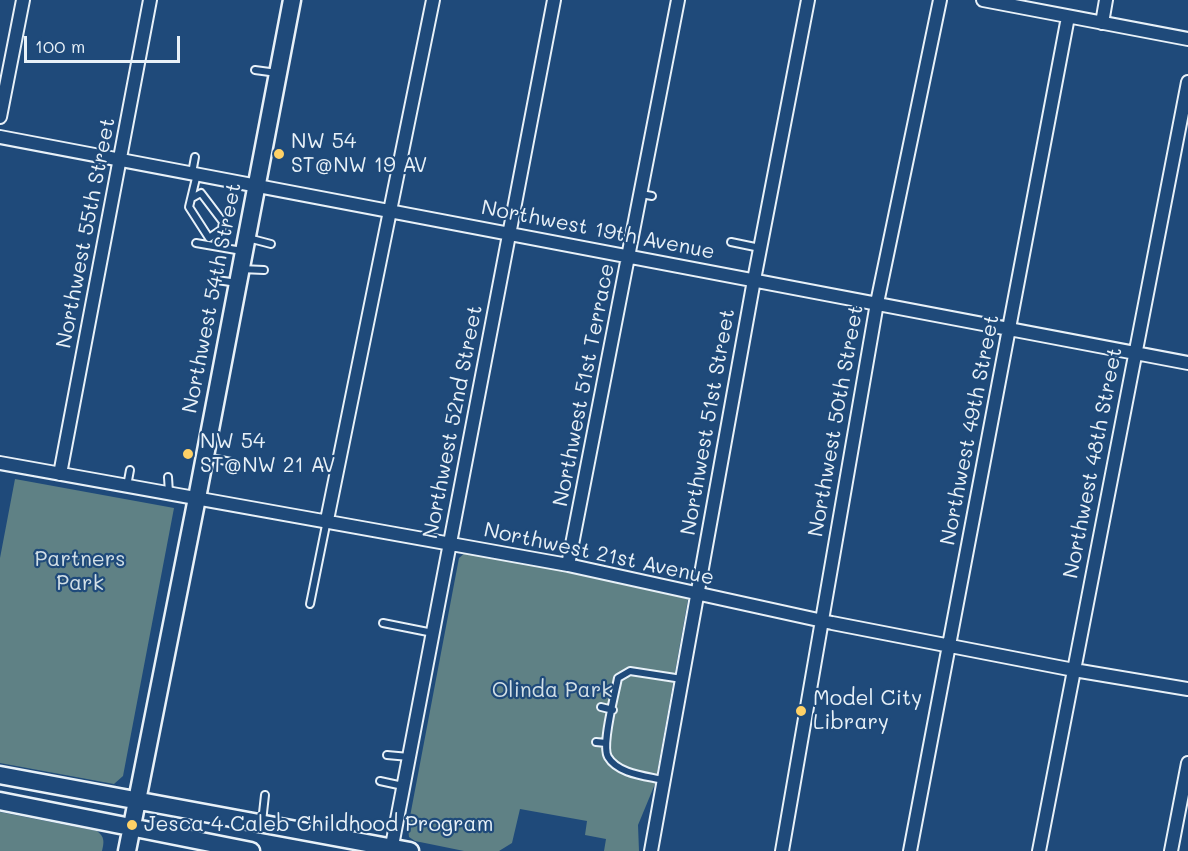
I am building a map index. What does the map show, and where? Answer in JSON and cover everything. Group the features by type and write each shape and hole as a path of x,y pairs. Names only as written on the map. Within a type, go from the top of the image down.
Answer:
{"main road":[{"name":"Northwest 54th Street","path":"126,851 205,457 292,0"},
{"path":"0,775 410,851"},
{"path":"0,801 251,851"}],"street":[{"path":"0,117 23,0"},
{"name":"Northwest 55th Street","path":"60,474 150,0"},
{"path":"327,520 433,0"},
{"name":"Northwest 52nd Street","path":"391,849 554,0"},
{"name":"Northwest 51st Terrace","path":"568,566 629,256 646,195 678,0"},
{"name":"Northwest 51st Street","path":"651,851 754,280 808,0"},
{"name":"Northwest 50th Street","path":"782,851 820,620 877,303 940,0"},
{"path":"983,0 1188,39"},
{"path":"1102,23 1106,0"},
{"name":"Northwest 49th Street","path":"910,851 1068,17"},
{"name":"Northwest 48th Street","path":"1039,851 1188,82"},
{"name":"Northwest 19th Avenue","path":"0,136 629,256 725,269 754,280 1188,363"},
{"name":"Northwest 21st Avenue","path":"0,463 327,520 568,566 820,620 1074,670 1188,689"},
{"path":"1171,851 1188,763"}],"lane":[{"path":"255,70 278,73"},
{"path":"195,157 192,198 189,207 204,223 212,245"},
{"path":"192,198 201,193 216,216 223,222 222,229 209,238"},
{"path":"730,242 760,248"},
{"path":"196,243 271,244"},
{"path":"217,280 264,270"},
{"path":"205,457 231,462"},
{"path":"127,486 130,470"},
{"path":"168,477 169,493"},
{"path":"310,604 327,520"},
{"path":"383,622 433,633"},
{"path":"663,780 634,774 613,763 607,755 606,743 618,678 630,671 681,679"},
{"path":"601,707 612,710"},
{"path":"596,742 606,743"},
{"path":"387,755 409,757"},
{"path":"380,781 403,786"},
{"path":"262,822 265,795"}],"green space":[{"name":"Partners Park","path":"15,479 174,508 123,776 114,784 0,763 0,558"},
{"name":"Olinda Park","path":"466,552 685,595 688,599 655,784 638,825 639,851 604,851 606,839 585,835 587,821 520,809 512,843 499,851 464,851 415,841 409,837 408,827 459,558"},
{"path":"0,812 97,831 103,840 102,851 0,851"}],"place":[{"name":"NW 54 ST@NW 19 AV","path":"279,154"},
{"name":"NW 54 ST@NW 21 AV","path":"188,454"},
{"name":"Model City Library","path":"801,711"},
{"name":"Jesca 4 Caleb Childhood Program","path":"132,825"}]}
